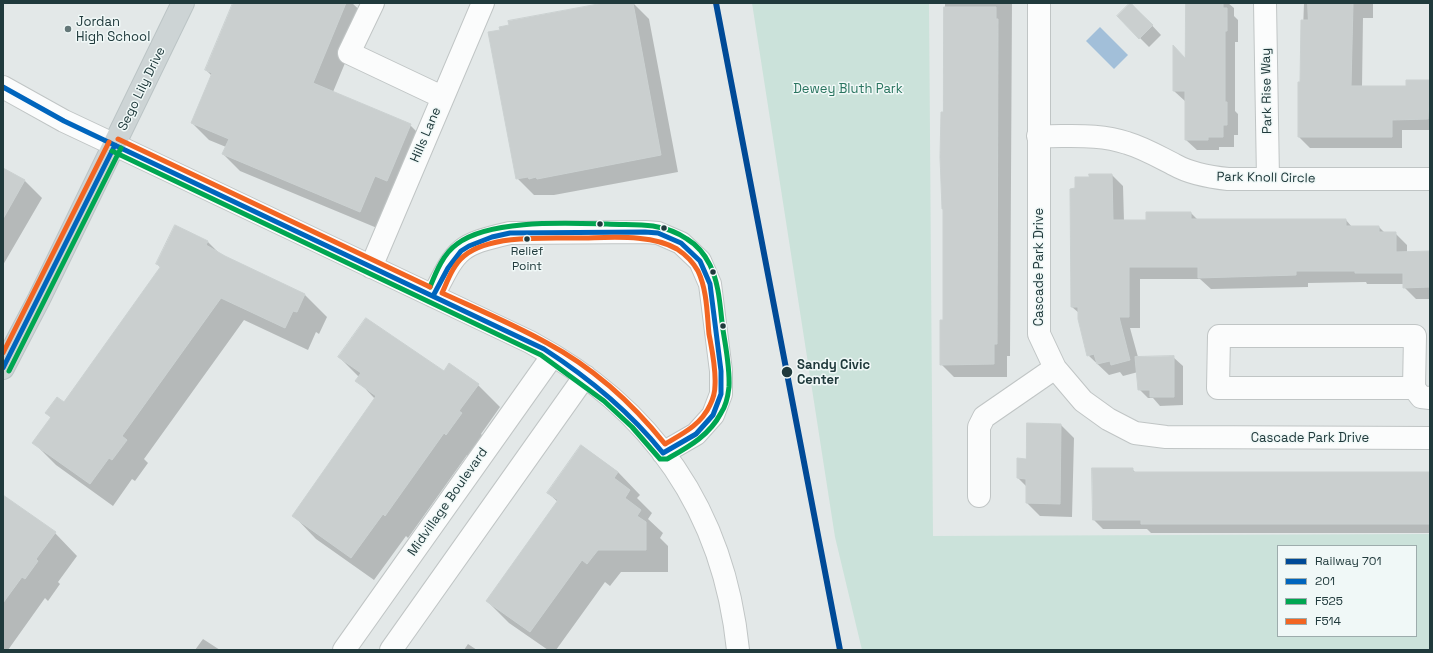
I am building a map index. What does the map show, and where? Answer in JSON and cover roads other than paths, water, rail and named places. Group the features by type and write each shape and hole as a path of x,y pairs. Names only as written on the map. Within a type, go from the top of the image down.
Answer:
{"main road":[{"name":"Sego Lily Drive","path":"3,368 39,299 115,145 183,3"}],"street":[{"path":"374,3 349,53 442,97"},
{"name":"Hills Lane","path":"371,267 483,3"},
{"name":"Cascade Park Drive","path":"1039,3 1039,334 1054,368 1083,401 1108,419 1135,433 1166,437 1430,438"},
{"name":"Park Rise Way","path":"1265,3 1268,179"},
{"path":"3,88 64,121 530,342 585,376 623,407 647,432 664,453 696,505 710,535 730,597 738,650"},
{"name":"Park Knoll Circle","path":"1038,136 1081,136 1109,138 1142,148 1175,165 1210,177 1268,179 1430,179"},
{"path":"433,296 450,263 462,248 491,237 510,233 645,232 658,233 681,243 700,261 710,284 722,383 718,405 706,425 696,434 664,453"},
{"path":"1219,336 1415,336 1422,393 1218,388 1219,336"},
{"name":"Midvillage Boulevard","path":"344,650 553,355"},
{"path":"979,496 979,428 981,422 984,417 1054,368"},
{"path":"390,650 585,376"}],"water":[{"path":"1100,27 1128,55 1114,69 1086,41"}],"rail line":[{"name":"701","path":"716,3 840,650"}],"place":[{"name":"Jordan High School","path":"68,29"},
{"name":"Relief Point","path":"527,239"},
{"name":"Sandy Civic Center","path":"787,372"}],"park label":[{"name":"Dewey Bluth Park","path":"848,89"}]}
